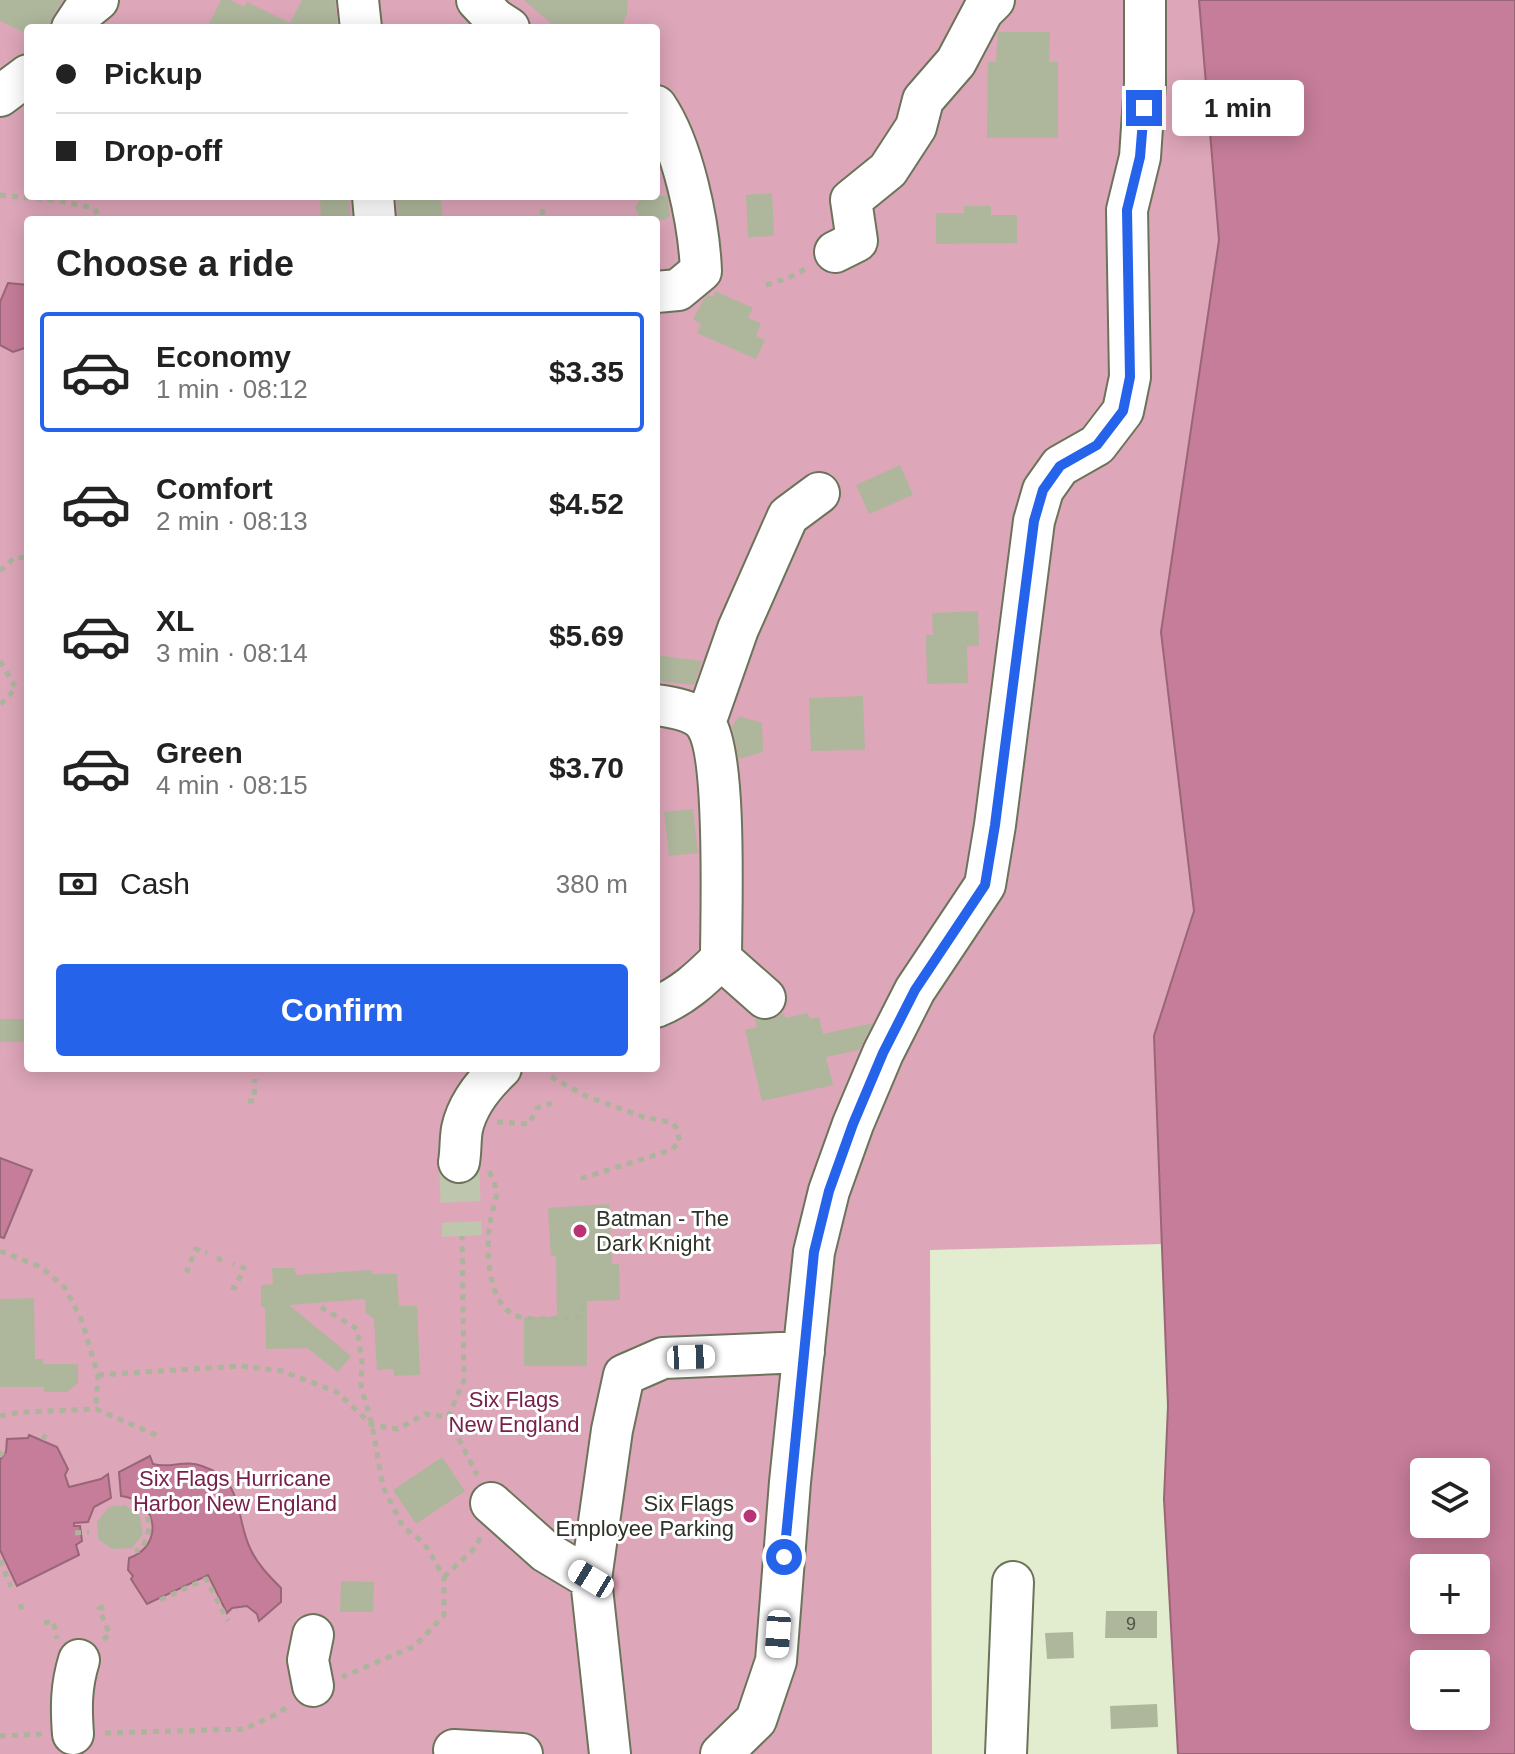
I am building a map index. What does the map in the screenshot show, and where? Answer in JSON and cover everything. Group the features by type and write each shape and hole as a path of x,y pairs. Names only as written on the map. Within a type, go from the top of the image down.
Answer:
{"street":[{"path":"75,24 82,13 98,0"},
{"path":"358,0 361,24"},
{"path":"477,0 503,24"},
{"path":"835,252 857,241 851,200 888,170 916,127 923,100 956,62 983,11 994,0"},
{"path":"721,1754 756,1720 776,1661 814,1252 829,1191 883,1053 915,990 985,885 1034,521 1043,490 1060,466 1097,445 1123,411 1130,377 1127,210 1140,157 1145,83 1145,0"},
{"path":"0,96 24,78"},
{"path":"660,112 666,121 687,185 700,240 701,271 678,290 660,292"},
{"path":"705,723 738,629 788,516 819,493"},
{"path":"660,706 693,715 705,723 714,745 718,773 721,959 692,987 676,999 660,1005"},
{"path":"721,959 765,998"},
{"path":"471,1160 463,1125 471,1105 497,1072"},
{"path":"610,1754 591,1579 624,1375 663,1358 804,1352"},
{"path":"491,1503 546,1552 591,1579"},
{"path":"1006,1754 1013,1582"},
{"path":"313,1635 308,1660 313,1686"},
{"path":"73,1734 72,1690 78,1646"},
{"path":"454,1750 522,1754"}],"path":[{"path":"0,195 24,197"},
{"path":"49,200 94,208 99,216"},
{"path":"542,209 543,216"},
{"path":"766,285 788,278 835,252"},
{"path":"0,571 15,557 24,558"},
{"path":"0,661 16,688 0,705"},
{"path":"551,1077 586,1096 643,1117 671,1122 676,1127 680,1142 671,1150 583,1178 584,1182"},
{"path":"248,1101 254,1101 255,1079"},
{"path":"489,1126 498,1121 529,1124 537,1108 552,1103"},
{"path":"471,1160 497,1187 498,1199 491,1219 490,1254 494,1293 509,1313 520,1317 582,1317 582,1301"},
{"path":"98,1375 241,1366 282,1371 337,1392 372,1425 398,1429 425,1414 448,1417 464,1380 462,1236"},
{"path":"190,1271 187,1270 196,1249 207,1253"},
{"path":"0,1251 41,1267 65,1288 82,1321 98,1375 96,1409"},
{"path":"231,1287 235,1288 244,1268 233,1264"},
{"path":"321,1307 357,1329 362,1361 361,1386 372,1425"},
{"path":"0,1416 96,1409 161,1437"},
{"path":"43,1440 46,1433"},
{"path":"131,1500 143,1509 150,1525 146,1543 135,1551"},
{"path":"75,1533 89,1532"},
{"path":"0,1560 11,1587"},
{"path":"160,1600 206,1579 228,1621"},
{"path":"20,1604 23,1612"},
{"path":"44,1623 53,1621 78,1646 110,1635 99,1609 108,1604"}],"green space":[{"name":"Six Flags New England","path":"0,0 1199,0 1219,240 1161,632 1194,911 1154,1036 1162,1244 930,1250 932,1754 0,1754"}],"shaded area":[{"path":"1199,0 1515,0 1515,1754 1178,1754 1164,1499 1168,1406 1154,1036 1194,911 1161,632 1219,240"},
{"path":"8,283 24,285 24,348 13,352 0,345 0,302"},
{"path":"0,1158 32,1170 4,1238 0,1237"},
{"path":"29,1435 57,1447 68,1469 65,1475 69,1487 101,1479 108,1474 111,1498 94,1507 88,1522 74,1523 74,1526 80,1526 82,1541 76,1545 79,1555 17,1586 0,1550 0,1460 6,1452 7,1439 28,1438"},
{"path":"150,1456 153,1464 190,1463 216,1472 226,1480 253,1554 281,1588 281,1602 259,1621 257,1614 247,1606 232,1608 227,1613 208,1575 147,1604 128,1570 129,1558 148,1544 152,1535 150,1515 134,1500 121,1496 119,1472"}],"building":[{"path":"0,0 63,0 50,24 24,24 24,32 0,21"},
{"path":"221,0 230,0 244,7 247,2 290,23 302,0 335,0 338,24 209,24"},
{"path":"524,0 628,0 623,24 551,24"},
{"path":"998,32 1050,32 1049,62 1058,62 1058,138 987,138 988,62 996,62"},
{"path":"772,193 774,236 748,237 746,195"},
{"path":"660,196 667,196 670,216 660,220 660,216 639,216 635,208 640,200 660,200"},
{"path":"320,200 350,200 350,216 321,216"},
{"path":"396,200 440,200 442,216 398,216"},
{"path":"964,206 991,206 991,215 1017,215 1017,243 936,244 936,213 964,213"},
{"path":"715,291 753,308 748,318 761,323 756,336 765,340 756,359 697,333 701,324 693,319 704,299 708,295 713,297"},
{"path":"900,465 913,495 869,514 856,485"},
{"path":"978,611 979,646 967,646 968,683 927,684 926,635 933,635 932,613"},
{"path":"660,656 702,661 694,685 660,681"},
{"path":"863,696 865,750 811,751 809,698"},
{"path":"739,716 762,723 763,752 739,759 732,726"},
{"path":"693,809 698,853 669,856 664,812"},
{"path":"784,1013 785,1018 808,1013 810,1019 819,1017 823,1034 873,1023 859,1050 826,1057 833,1085 762,1101 745,1030 757,1027 755,1019 772,1020"},
{"path":"0,1019 24,1019 24,1042 0,1042"},
{"path":"609,1204 612,1264 619,1264 620,1300 587,1301 587,1366 524,1366 524,1317 557,1317 556,1256 551,1256 548,1208"},
{"path":"272,1268 295,1268 296,1275 372,1270 372,1274 397,1274 399,1306 417,1306 420,1375 394,1376 394,1369 377,1370 374,1319 366,1313 365,1299 289,1305 351,1356 338,1372 307,1348 266,1349 261,1285 273,1284"},
{"path":"34,1298 35,1359 43,1359 43,1364 78,1364 78,1383 67,1392 44,1392 44,1387 0,1387 0,1299"},
{"path":"442,1457 465,1491 416,1524 393,1490"},
{"path":"125,1505 140,1516 143,1534 132,1548 112,1549 98,1539 97,1522 109,1507"},
{"path":"341,1581 374,1582 373,1612 340,1612"},
{"path":"1106,1611 1157,1611 1157,1638 1105,1638"},
{"path":"1073,1632 1074,1658 1047,1659 1045,1633"},
{"path":"1157,1704 1158,1727 1111,1729 1110,1706"}],"tunnel":[{"path":"459,1162 462,1236"}],"place":[{"name":"Batman - The Dark Knight","path":"580,1231"},
{"name":"Six Flags Employee Parking","path":"750,1516"}],"route":[{"path":"784,1557 814,1252 829,1191 883,1053 915,990 985,885 1034,521 1043,490 1060,466 1097,445 1123,411 1130,377 1127,210 1140,157 1144,108"}],"park label":[{"name":"Six Flags Hurricane Harbor New England","path":"235,1490"}]}
